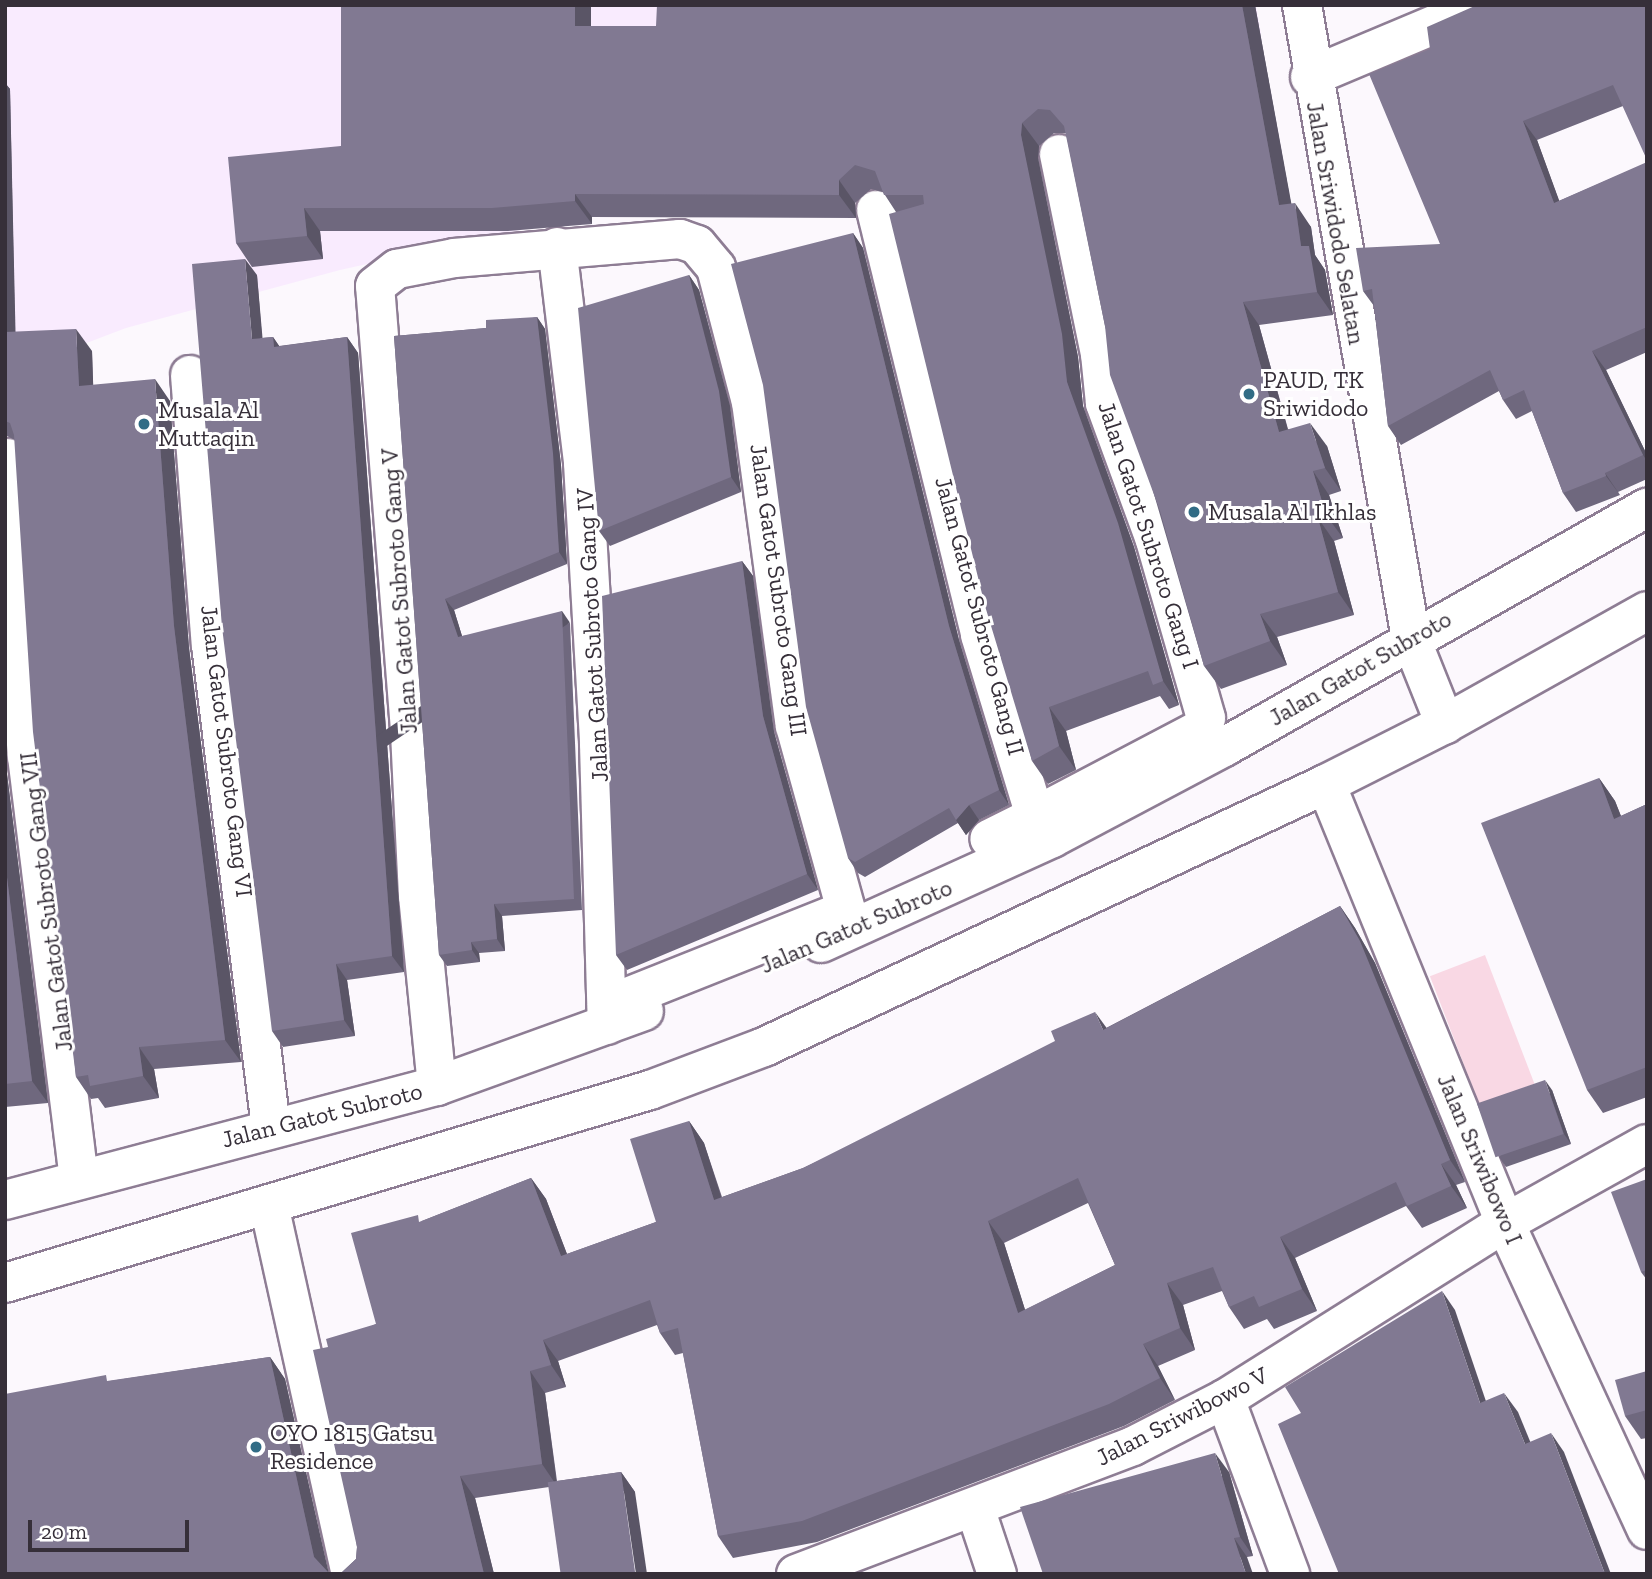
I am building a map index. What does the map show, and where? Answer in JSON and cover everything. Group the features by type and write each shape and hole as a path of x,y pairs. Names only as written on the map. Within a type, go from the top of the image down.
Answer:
{"street":[{"name":"Jalan Sriwidodo Selatan","path":"1301,5 1310,78 1410,639 1445,724"},
{"path":"1310,78 1481,5"},
{"name":"Jalan Gatot Subroto Gang I","path":"1035,816 1201,729 1206,718 1155,540 1105,403 1100,354 1059,154"},
{"name":"Jalan Gatot Subroto Gang II","path":"876,210 980,635 1035,816"},
{"name":"Jalan Gatot Subroto Gang III","path":"557,247 680,239 697,245 716,268 761,445 795,726 846,910"},
{"name":"Jalan Gatot Subroto Gang IV","path":"557,247 585,489 607,1015"},
{"name":"Jalan Gatot Subroto Gang V","path":"437,1086 418,896 410,730 375,286 397,269 557,247"},
{"name":"Jalan Gatot Subroto Gang VI","path":"190,375 211,645 271,1127"},
{"name":"Jalan Gatot Subroto Gang VII","path":"8,458 27,756 79,1178"},
{"name":"Jalan Gatot Subroto","path":"5,1200 271,1127 437,1086 607,1015 871,923 1052,838 1224,747 1410,639 1647,508"},
{"path":"5,1283 650,1090 764,1047 1326,784 1445,724 1647,611"},
{"name":"Jalan Sriwibowo I","path":"1326,784 1504,1223 1647,1530"},
{"path":"607,1015 846,910 1035,816"},
{"name":"Jalan Sriwibowo V","path":"796,1574 1133,1446 1225,1399 1504,1223 1647,1144"},
{"path":"269,1205 351,1574"},
{"path":"1225,1399 1290,1574"},
{"path":"975,1508 997,1574"}],"shaded area":[{"path":"5,5 1256,5 1261,34 1106,86 878,151 340,270 126,328 5,374"},
{"path":"1485,955 1534,1084 1479,1105 1430,976"}],"building":[{"path":"341,5 575,5 575,26 656,26 657,5 1242,5 1279,205 1295,203 1301,246 1309,246 1317,292 1243,302 1279,432 1310,423 1325,468 1313,471 1326,515 1318,518 1338,592 1260,614 1270,641 1204,666 1160,511 1110,375 1105,326 1064,126 1050,110 1038,109 1022,123 1021,135 1062,334 1067,382 1118,523 1163,681 1153,685 1148,671 1049,707 1059,746 1032,761 985,606 889,214 924,204 923,195 884,195 875,171 855,165 839,180 839,195 575,194 575,201 492,208 304,208 307,236 236,243 228,157 341,146"},
{"path":"1477,5 1647,5 1647,160 1613,85 1523,121 1554,203 1647,162 1647,327 1592,351 1643,455 1605,473 1606,476 1563,493 1524,390 1503,400 1490,370 1388,426 1372,289 1363,291 1356,248 1440,244 1369,74 1430,49 1427,27"},
{"path":"853,233 949,626 999,790 969,805 956,820 949,808 855,862 848,858 806,707 763,385 731,264"},
{"path":"245,259 252,339 273,337 274,347 347,337 392,956 336,964 344,1020 272,1031 222,627 192,264"},
{"path":"689,275 719,391 731,477 599,531 578,308"},
{"path":"537,317 553,453 559,552 445,599 458,637 562,611 574,899 494,904 497,939 471,942 472,950 439,955 394,336 486,328 486,320"},
{"path":"76,329 79,386 155,379 174,626 225,1040 139,1047 143,1076 90,1086 88,1075 76,1077 33,732 14,435 10,423 5,421 5,332"},
{"path":"742,561 763,716 807,874 616,955 602,596"},
{"path":"1599,778 1614,819 1647,804 1647,1067 1587,1090 1481,823"},
{"path":"5,861 32,1081 5,1084"},
{"path":"1340,906 1360,941 1450,1160 1441,1164 1451,1186 1407,1206 1396,1182 1280,1237 1302,1289 1259,1307 1254,1296 1229,1307 1213,1267 1167,1283 1180,1328 1143,1344 1160,1378 1109,1404 802,1521 718,1536 678,1328 660,1333 650,1300 543,1340 551,1365 530,1371 542,1464 460,1476 484,1574 7,1574 5,1394 106,1375 107,1381 270,1357 314,1557 329,1573 341,1573 356,1559 357,1547 313,1350 328,1347 326,1339 376,1324 351,1233 418,1215 419,1222 531,1178 561,1256 656,1222 630,1139 689,1121 714,1200 803,1168 1055,1041 1051,1031 1095,1012 1103,1030","holes":["1078,1178 1115,1265 1018,1313 988,1221"]},
{"path":"1545,1080 1564,1134 1495,1157 1477,1103"},
{"path":"1647,1179 1647,1270 1641,1272 1611,1192"},
{"path":"1442,1291 1480,1403 1504,1393 1525,1444 1551,1433 1605,1574 1339,1574 1278,1424 1301,1413 1285,1387"},
{"path":"1647,1371 1647,1410 1625,1416 1615,1380"},
{"path":"1215,1453 1240,1537 1234,1538 1246,1574 1043,1574 1020,1507"},
{"path":"621,1472 635,1574 561,1574 548,1482"}],"place":[{"name":"PAUD, TK Sriwidodo","path":"1249,394"},
{"name":"Musala Al Muttaqin","path":"144,424"},
{"name":"Musala Al Ikhlas","path":"1194,512"},
{"name":"OYO 1815 Gatsu Residence","path":"256,1447"}]}
